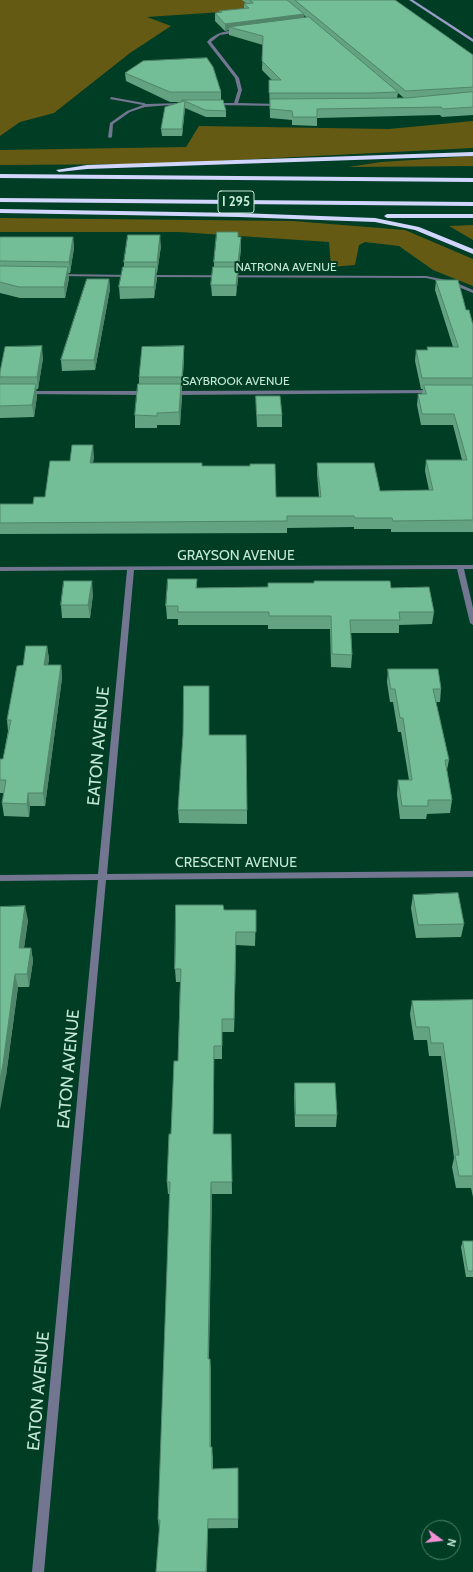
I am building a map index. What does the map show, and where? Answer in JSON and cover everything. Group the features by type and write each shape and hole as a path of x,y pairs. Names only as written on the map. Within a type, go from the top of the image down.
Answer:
{"highway":[{"path":"4,176 87,167 473,154"},
{"path":"83,177 473,173"},
{"name":"I 295","path":"4,176 473,180"},
{"name":"I 295","path":"0,200 473,204"},
{"path":"0,211 349,218 400,224 435,234 473,252"},
{"path":"268,216 473,216"}],"main road":[{"path":"411,0 473,41"}],"street":[{"path":"236,104 240,90 237,78 208,42 220,34 243,30"},
{"path":"111,98 145,104 190,104"},
{"path":"110,137 111,124 124,114 145,104"},
{"path":"205,104 283,105"},
{"name":"NATRONA AVENUE","path":"53,275 426,278 450,282 473,292"},
{"name":"SAYBROOK AVENUE","path":"167,393 442,392"},
{"path":"16,393 151,393"},
{"path":"460,567 473,624"},
{"name":"GRAYSON AVENUE","path":"0,569 473,567"},
{"name":"EATON AVENUE","path":"38,1572 131,568"},
{"name":"CRESCENT AVENUE","path":"0,878 473,874"}],"shaded area":[{"path":"0,0 270,0 281,8 147,17 171,26 130,53 54,113 20,122 0,136"},
{"path":"473,121 473,148 157,164 0,165 0,150 186,147 199,126 389,129"},
{"path":"473,156 473,166 348,167 381,162"},
{"path":"0,218 293,221 405,230 473,259 473,286 433,270 399,246 365,242 359,245 355,265 331,267 329,242 179,232 0,232"},
{"path":"473,225 473,240 449,226"}],"building":[{"path":"250,0 287,0 304,14 225,24 215,13 222,12 219,11 249,8 244,4 253,3"},
{"path":"295,0 395,0 473,55 473,87 406,91"},
{"path":"309,17 398,92 269,93 269,80 281,80 262,61 263,36 229,27"},
{"path":"207,58 213,67 221,92 170,92 125,73 143,61"},
{"path":"473,92 473,107 443,109 441,107 317,109 317,117 293,117 292,111 270,109 270,99 407,98"},
{"path":"182,100 223,100 226,111 205,110 185,101 182,129 161,129 165,107 184,101"},
{"path":"217,232 238,232 238,237 241,237 238,262 214,262"},
{"path":"128,235 160,235 157,262 124,262"},
{"path":"0,237 73,237 69,262 0,261"},
{"path":"0,266 68,267 64,287 19,287 0,282"},
{"path":"123,267 156,267 154,287 119,287"},
{"path":"213,267 238,267 236,285 211,285"},
{"path":"87,279 109,279 94,360 61,360"},
{"path":"436,280 458,280 466,310 469,310 473,325 473,378 422,378 416,350 428,350 427,347 458,347"},
{"path":"42,346 37,377 0,377 5,347"},
{"path":"184,346 182,377 139,377 142,347"},
{"path":"0,384 36,384 32,405 0,406"},
{"path":"138,384 181,384 179,412 157,413 157,416 135,415"},
{"path":"424,385 473,385 473,520 393,521 392,518 355,518 354,516 287,516 287,521 0,523 0,504 33,504 34,497 45,497 50,461 70,461 72,445 93,445 90,463 202,463 202,466 250,466 250,464 275,464 276,497 321,497 317,463 374,463 380,491 433,490 426,460 467,460 454,414 422,414 418,394 426,394"},
{"path":"256,396 280,396 282,415 257,415"},
{"path":"168,579 197,579 196,588 268,587 268,583 314,583 314,581 390,581 391,588 429,587 434,612 399,612 400,620 350,620 352,655 332,654 331,616 269,616 269,612 178,612 178,606 166,606"},
{"path":"64,581 92,581 88,605 61,605"},
{"path":"26,646 47,646 44,665 61,665 43,793 28,793 27,804 2,803 6,780 0,780 0,759 3,759 11,720 7,720 17,666 23,665"},
{"path":"388,669 438,669 441,689 433,689 449,760 445,760 452,800 428,800 428,806 402,806 398,780 412,780 403,718 400,718 395,689 391,689"},
{"path":"184,686 209,686 209,735 246,735 247,810 178,810 183,735"},
{"path":"458,893 464,924 418,925 413,895"},
{"path":"176,905 223,905 224,910 256,910 256,932 236,932 234,1019 222,1019 222,1046 214,1046 213,1134 231,1134 232,1182 211,1182 208,1359 210,1359 210,1447 212,1447 212,1469 238,1468 238,1519 208,1519 206,1572 156,1572 160,1520 158,1520 170,1182 167,1182 169,1134 171,1134 174,1061 178,1061 181,969 175,969"},
{"path":"25,906 19,948 31,948 27,974 15,974 0,1081 0,907"},
{"path":"473,1000 473,1176 459,1176 455,1155 459,1155 443,1043 431,1043 429,1027 416,1027 412,1001"},
{"path":"295,1083 335,1083 337,1115 296,1115"},
{"path":"463,1241 473,1241 473,1271 468,1271"}]}
